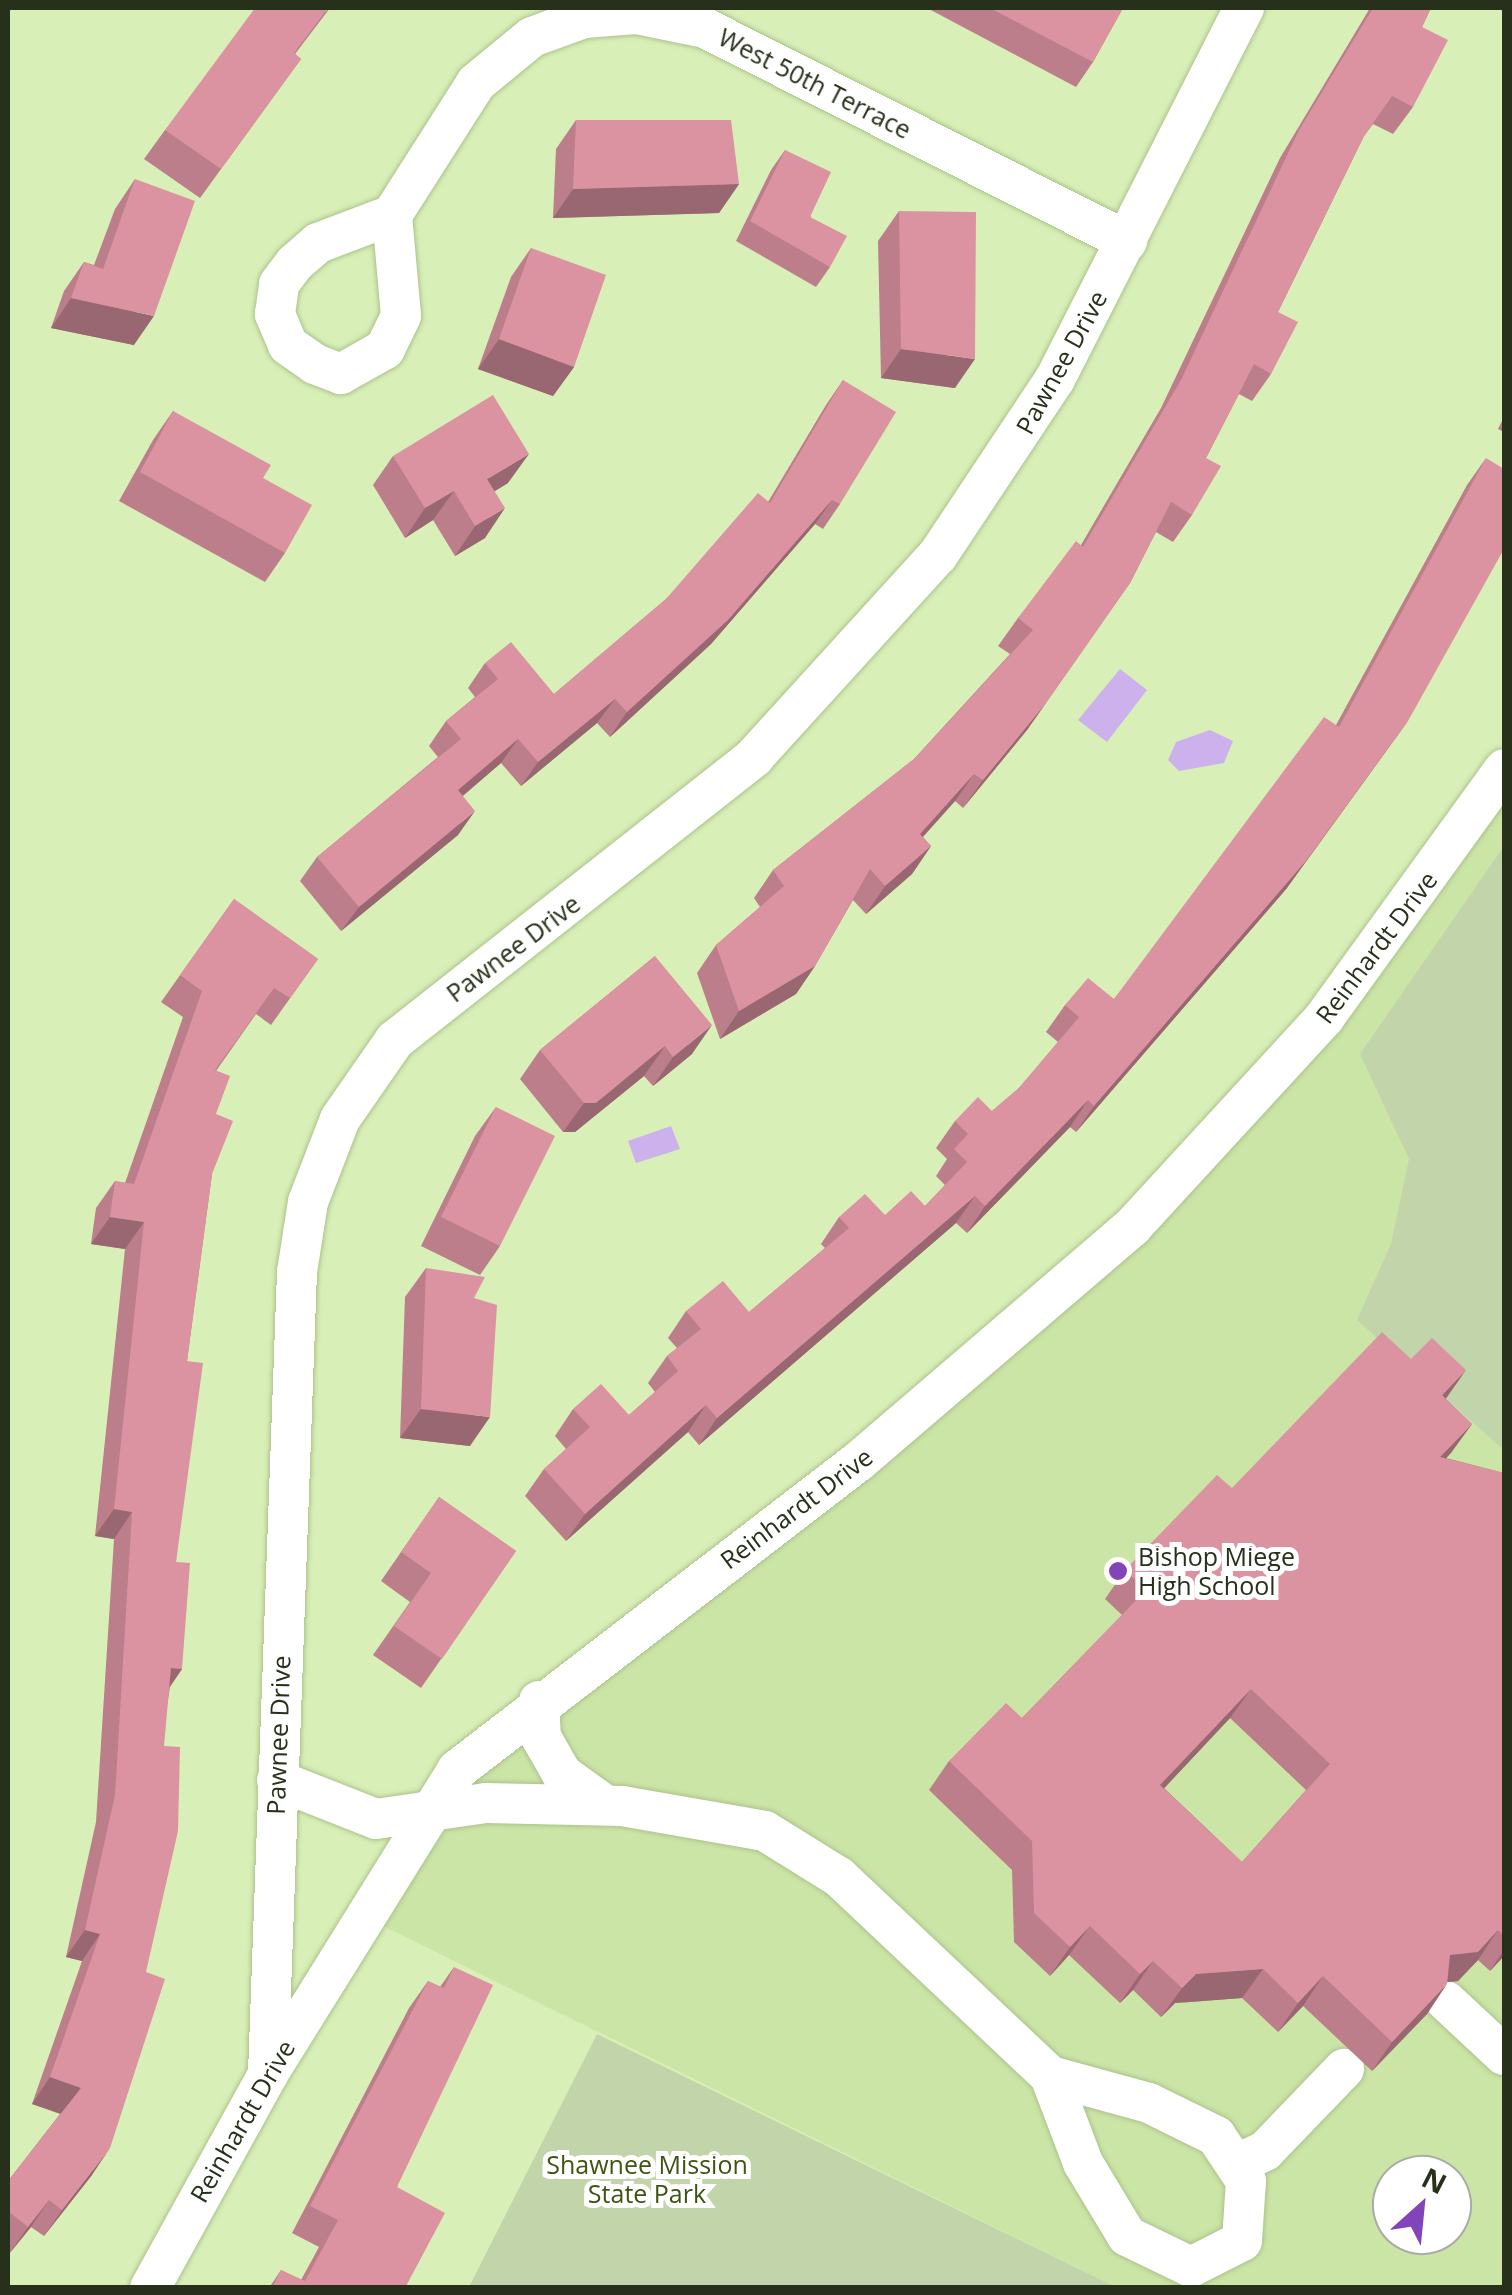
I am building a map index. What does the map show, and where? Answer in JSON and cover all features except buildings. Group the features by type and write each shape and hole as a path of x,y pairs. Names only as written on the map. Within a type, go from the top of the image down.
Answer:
{"street":[{"name":"Pawnee Drive","path":"268,2074 297,1272 308,1202 340,1119 395,1040 642,853 844,665 992,480 1127,241 1244,8"},
{"name":"West 50th Terrace","path":"392,215 476,83 532,37 584,18 636,14 706,28 1127,241"},
{"name":"Reinhardt Drive","path":"150,2288 268,2074 423,1815 457,1770 539,1701 859,1461 1132,1227 1324,1018 1504,768"},
{"path":"539,1701 541,1737 562,1774 605,1806"},
{"path":"277,1780 376,1819 486,1803 605,1806 720,1817 804,1850 839,1877 1050,2076 1103,2204 1158,2257 1191,2267 1242,2241 1250,2217 1237,2164 1216,2136 1184,2117 1050,2076"},
{"path":"1446,2001 1504,2056"},
{"path":"1237,2164 1265,2151 1344,2069"}],"shaded area":[{"path":"1120,669 1147,690 1107,742 1078,720"},
{"path":"1210,730 1233,741 1224,763 1179,771 1168,760 1176,742"},
{"name":"Bishop Miege High School","path":"1504,791 1504,2287 1116,2287 371,1920 430,1817 1015,1346"},
{"path":"671,1126 680,1149 636,1163 628,1141"}],"green space":[{"path":"1504,846 1504,1450 1357,1320 1391,1244 1409,1159 1360,1054"},
{"name":"Shawnee Mission State Park","path":"597,2034 1116,2287 469,2287"}],"place":[{"name":"Bishop Miege High School","path":"1118,1571"}]}
